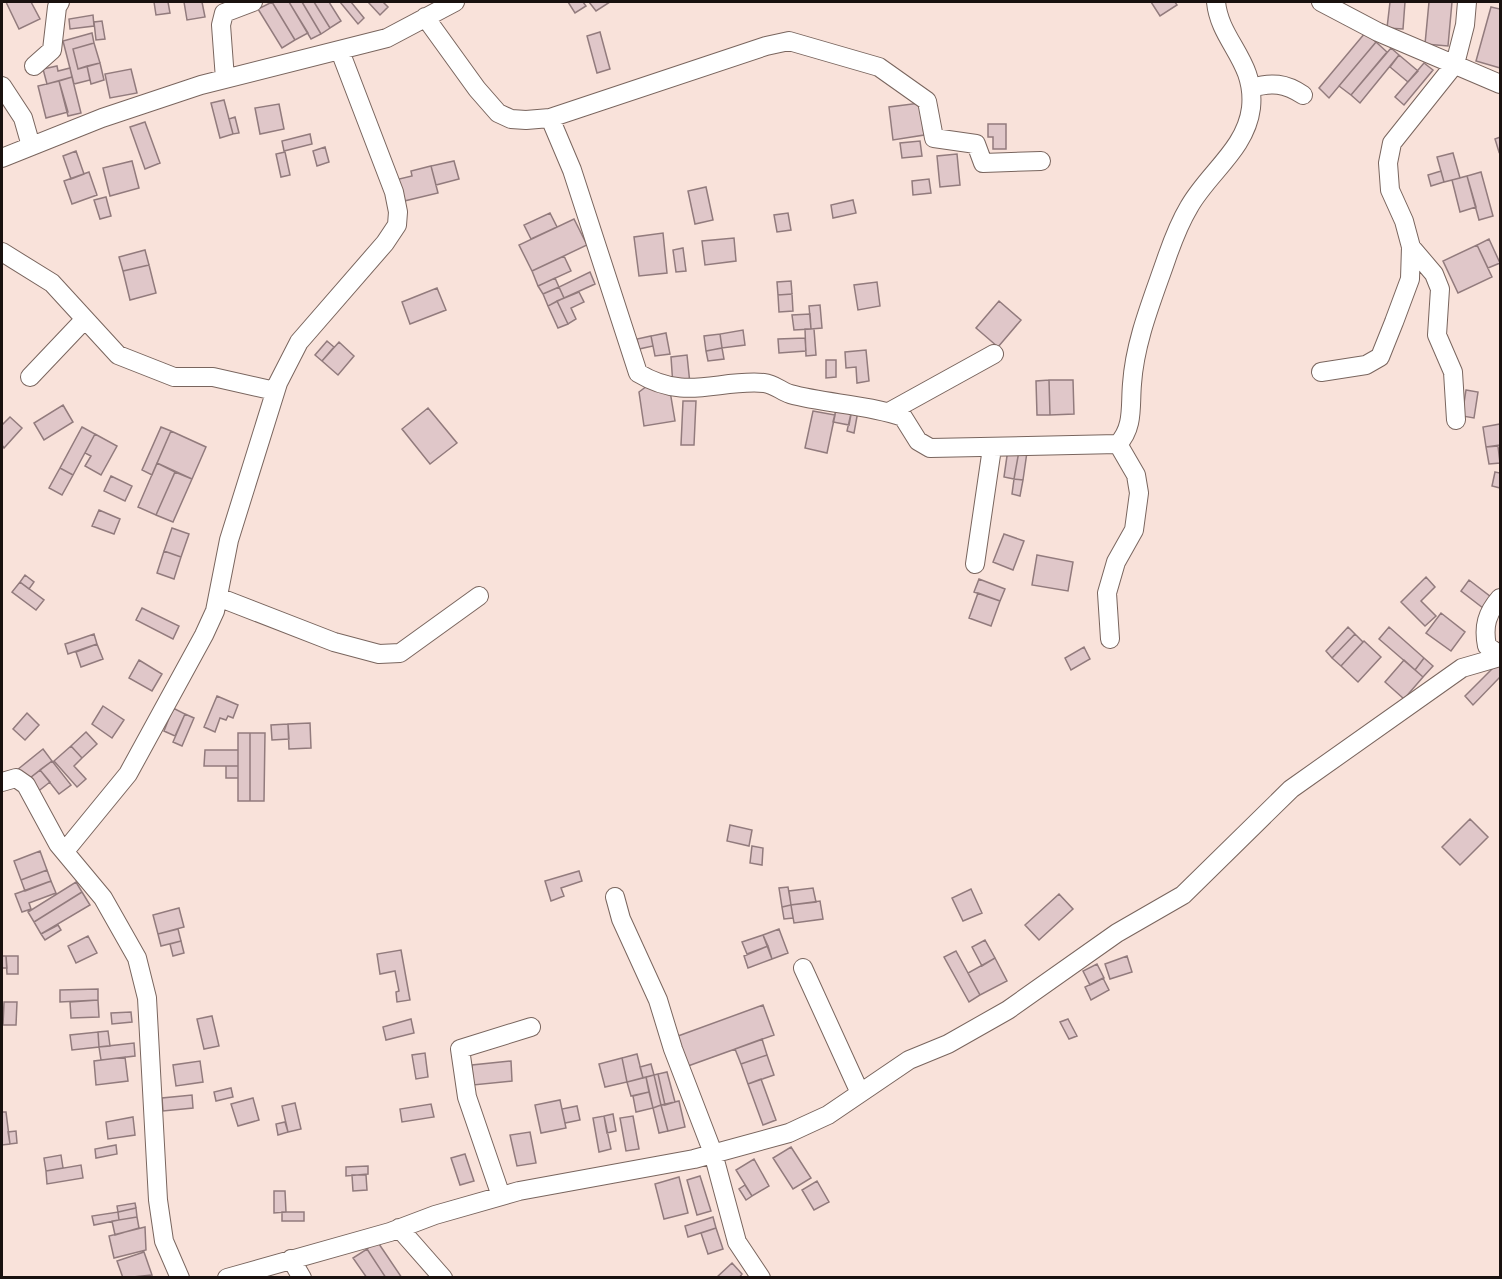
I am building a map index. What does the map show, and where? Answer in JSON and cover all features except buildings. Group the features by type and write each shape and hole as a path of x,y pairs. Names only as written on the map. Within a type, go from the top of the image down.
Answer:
{"street":[{"path":"34,66 52,50 57,7 60,2"},
{"path":"225,79 221,25 224,14 253,2"},
{"path":"2,158 166,96 387,38 455,2"},
{"path":"550,118 572,170 638,373 650,380 687,389 764,383 788,393 889,412 903,417 918,441 930,448 1118,444 1126,435 1131,420 1137,349 1168,255 1189,206 1245,133 1251,108 1251,88 1247,68 1226,31 1216,2"},
{"path":"1321,2 1378,32 1500,84"},
{"path":"1321,372 1366,365 1380,357 1410,279 1411,248 1404,221 1390,190 1388,163 1392,144 1455,64 1465,25 1467,2"},
{"path":"425,17 477,89 498,113 511,119 550,118 766,46 789,41 879,67 927,101 934,138 976,144 983,163 1041,161"},
{"path":"65,851 128,774 204,635 218,597 229,540 275,392 299,342 385,243 397,225 398,212 394,192 340,51"},
{"path":"1251,88 1269,83 1289,85 1303,95"},
{"path":"2,86 23,118 31,146"},
{"path":"1411,248 1434,274 1440,289 1437,334 1453,372 1456,420"},
{"path":"2,252 52,283 118,355 174,377 213,377 275,392"},
{"path":"30,377 85,319"},
{"path":"889,412 994,354"},
{"path":"1110,639 1107,593 1116,562 1134,530 1139,493 1130,459 1118,444"},
{"path":"975,564 992,448"},
{"path":"218,597 334,642 379,654 400,652 479,596"},
{"path":"1500,598 1490,610 1484,630 1487,646 1500,656"},
{"path":"227,1278 501,1196 713,1154 789,1133 828,1115 909,1060 948,1044 1008,1010 1117,933 1183,895 1291,789 1462,668 1500,656"},
{"path":"2,782 15,778 26,786 65,851 103,898 137,958 147,998 159,1210 164,1241 180,1278"},
{"path":"615,897 621,919 658,1000 713,1154 737,1242 761,1278"},
{"path":"803,968 860,1093"},
{"path":"501,1196 467,1097 460,1049 531,1027"},
{"path":"399,1228 443,1278"},
{"path":"291,1258 302,1278"}]}
